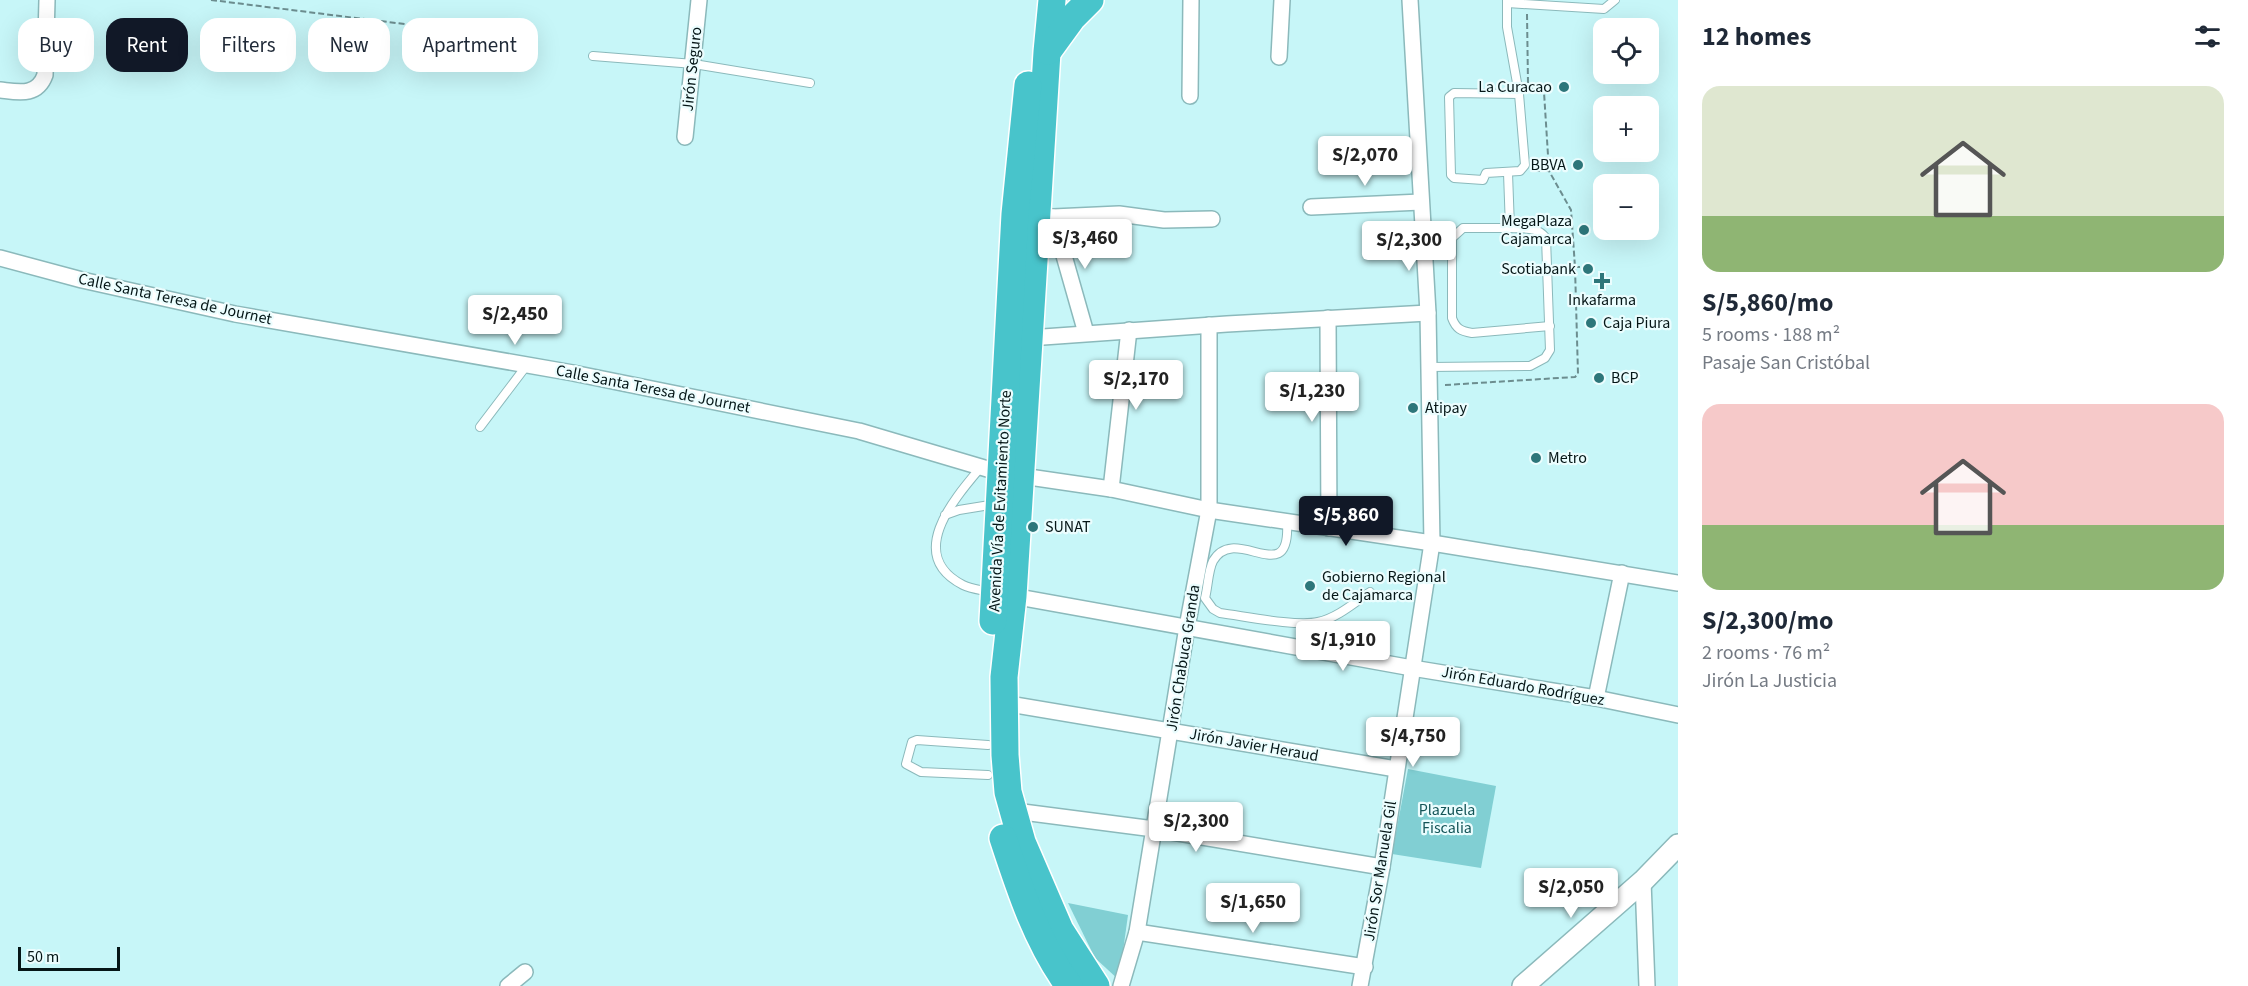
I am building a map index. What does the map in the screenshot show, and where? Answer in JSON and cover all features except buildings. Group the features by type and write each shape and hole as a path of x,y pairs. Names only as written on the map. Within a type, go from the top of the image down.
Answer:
{"highway":[{"name":"Avenida Vía de Evitamiento Norte","path":"1036,0 1035,216 1000,472 999,504 1004,595 988,745 988,775 1001,834 1024,902 1055,967 1069,986"},
{"name":"Avenida Vía de Evitamiento Norte","path":"1052,0 1035,216 1029,338 1000,472 1004,595 1005,755 1008,792 1022,842 1060,930 1096,986"},
{"path":"1047,52 1072,18 1090,0"}],"street":[{"path":"0,90 25,93 44,80 47,0"},
{"name":"Jirón Seguro","path":"685,137 699,0"},
{"path":"1190,96 1191,0"},
{"path":"1279,57 1282,0"},
{"name":"Jirón Sor Manuela Gil","path":"1360,986 1382,867 1432,543 1428,313 1410,0"},
{"path":"1311,207 1421,202"},
{"path":"1086,333 1035,216 1119,214 1164,220 1212,219"},
{"name":"Calle Santa Teresa de Journet","path":"0,258 82,280 235,314 528,365 859,431 1000,472 1111,489 1209,510 1678,583"},
{"path":"1029,338 1428,313"},
{"path":"1328,318 1329,528"},
{"name":"Jirón Chabuca Granda","path":"1120,986 1137,932 1187,627 1209,510 1209,325"},
{"path":"1111,489 1129,330"},
{"path":"1596,698 1622,573"},
{"name":"Jirón Eduardo Rodríguez","path":"1004,595 1412,668 1596,698 1678,715"},
{"name":"Jirón Javier Heraud","path":"1004,703 1396,770"},
{"path":"1015,811 1154,829 1382,867"},
{"path":"1523,986 1545,977 1678,845"},
{"path":"1643,881 1647,986"},
{"path":"1137,932 1365,967"},
{"path":"508,986 525,972"}],"lane":[{"path":"1519,94 1454,93 1449,97 1447,102 1451,175 1454,178 1483,180 1486,173 1508,173 1523,169 1525,165 1519,94 1507,27 1507,2 1604,9 1615,0"},
{"path":"593,56 694,64 810,83"},
{"path":"1508,173 1510,228"},
{"path":"1429,367 1530,366 1538,363 1550,350 1550,326 1548,267 1546,238 1534,229 1463,228 1452,238 1452,318 1455,326 1461,331 1472,333 1550,326"},
{"path":"480,427 528,365"},
{"path":"1000,472 954,499 937,532 936,547 938,561 945,572 964,585 1004,595"},
{"path":"945,515 959,510 999,504"},
{"path":"1287,522 1287,541 1280,553 1271,555 1236,548 1228,549 1213,562 1205,598 1213,609 1220,613 1303,624 1318,622 1343,610 1370,592"},
{"path":"988,745 917,740 912,742 906,764 921,772 988,775"}],"path":[{"path":"212,0 402,24"},
{"path":"1526,5 1528,88 1544,92 1549,171 1571,210 1575,267"},
{"path":"1523,169 1549,171"},
{"path":"1548,267 1580,267"},
{"path":"1577,331 1584,331"}],"green space":[{"name":"Plazuela Fiscalia","path":"1408,769 1496,786 1481,868 1392,854"},
{"path":"1068,903 1128,915 1119,980 1095,958"}],"place":[{"name":"La Curacao","path":"1564,87"},
{"name":"BBVA","path":"1578,165"},
{"name":"MegaPlaza Cajamarca","path":"1584,230"},
{"name":"Scotiabank","path":"1588,269"},
{"name":"Inkafarma","path":"1602,281"},
{"name":"Caja Piura","path":"1591,323"},
{"name":"BCP","path":"1599,378"},
{"name":"Atipay","path":"1413,408"},
{"name":"Metro","path":"1536,458"},
{"name":"SUNAT","path":"1033,527"},
{"name":"Gobierno Regional de Cajamarca","path":"1310,586"}]}
